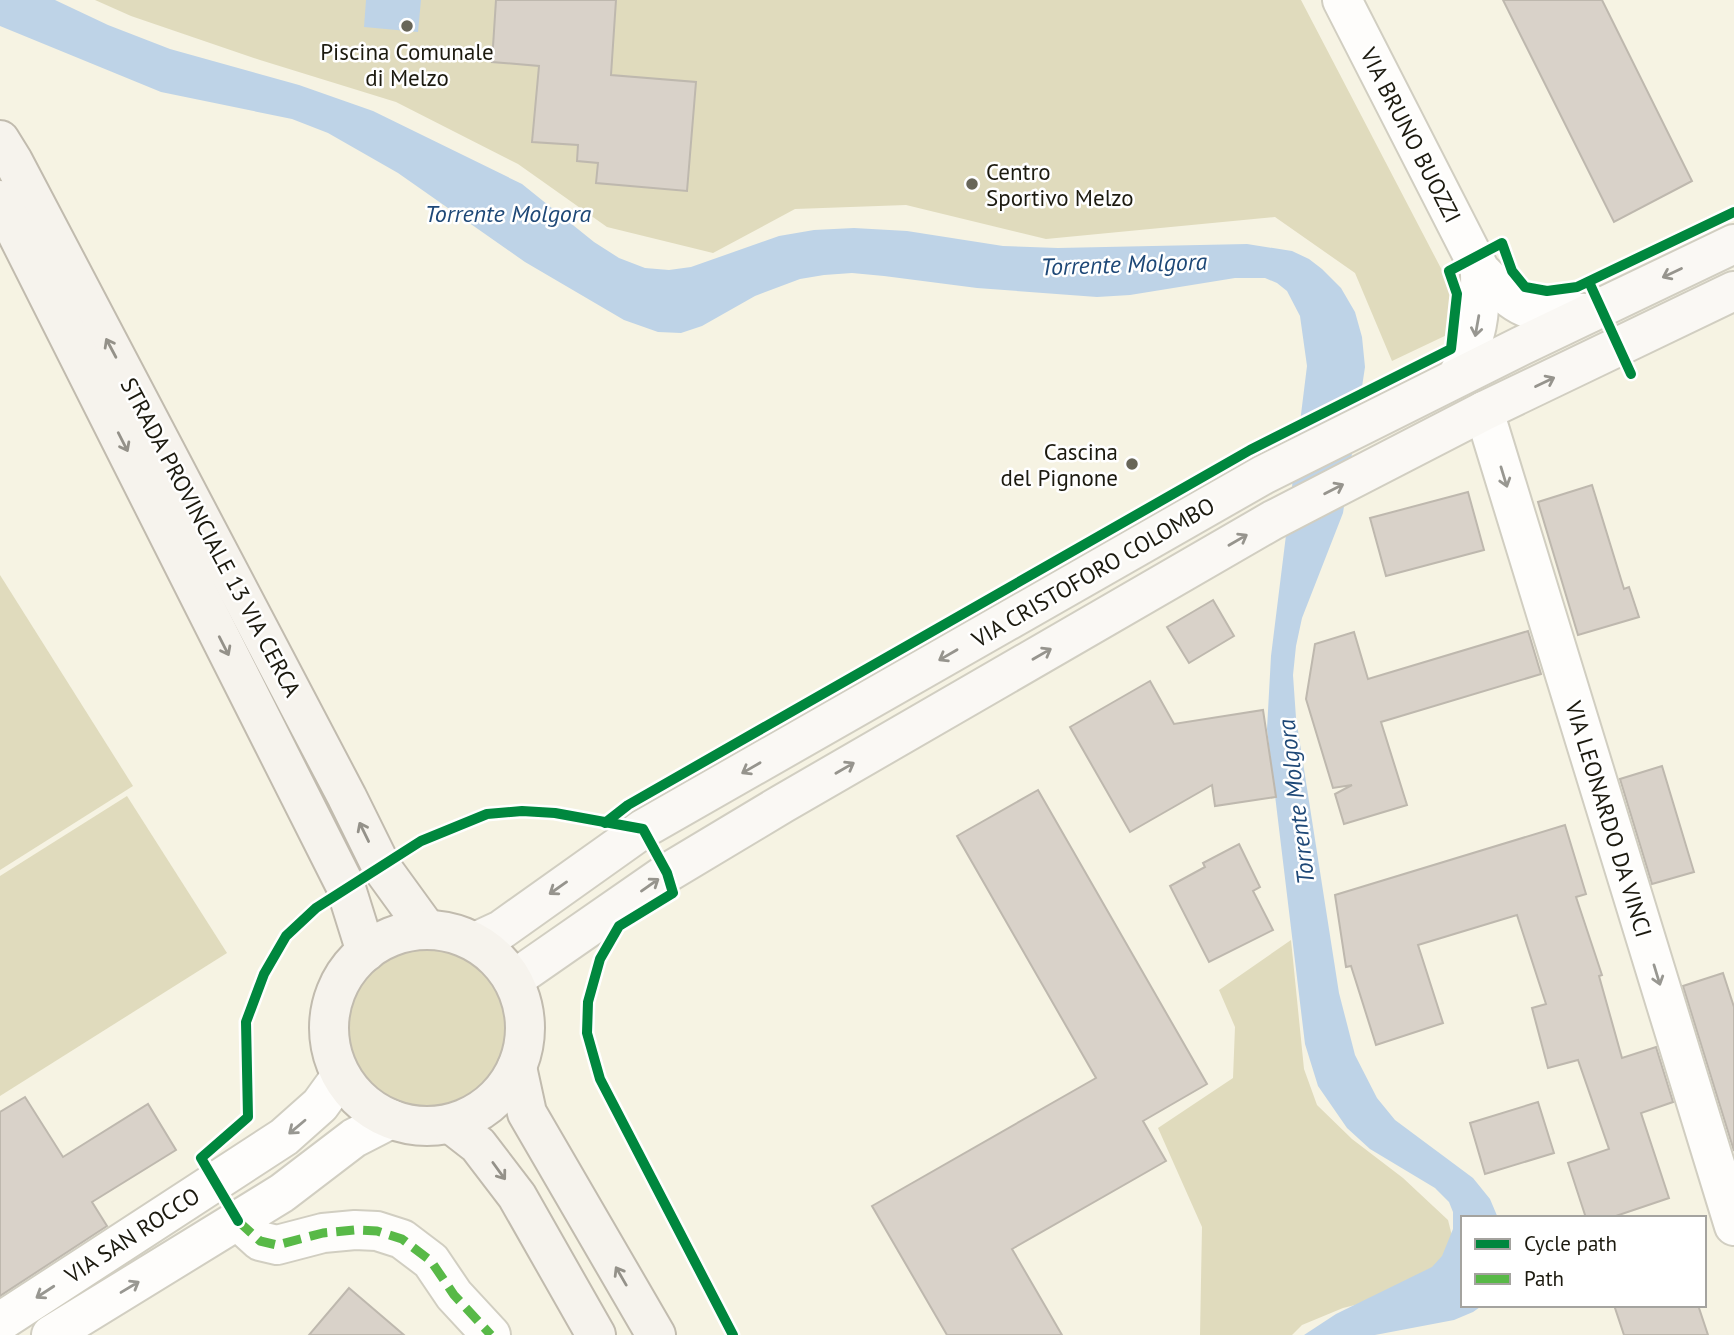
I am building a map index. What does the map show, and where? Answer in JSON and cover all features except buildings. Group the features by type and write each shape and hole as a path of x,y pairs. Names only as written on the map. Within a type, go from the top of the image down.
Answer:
{"main road":[{"name":"STRADA PROVINCIALE 13 VIA CERCA","path":"0,140 382,868 427,930"},
{"name":"STRADA PROVINCIALE 13 VIA CERCA","path":"0,200 13,245 345,885 366,951"},
{"path":"427,930 459,935 475,942 503,964 520,992 525,1014 524,1043 517,1066 506,1087 485,1108 451,1124 417,1126 391,1119 365,1104 348,1087 336,1066 330,1044 332,1003 347,971 366,951 395,936 427,930"},
{"path":"517,1066 527,1113 656,1335"},
{"path":"451,1124 478,1145 517,1196 596,1335"}],"street":[{"name":"VIA BRUNO BUOZZI","path":"1342,0 1480,270 1509,300 1528,310 1546,313 1589,313"},
{"name":"VIA CRISTOFORO COLOMBO","path":"475,942 501,930 643,829 1263,475 1457,377 1734,244"},
{"name":"VIA BRUNO BUOZZI","path":"1457,377 1475,338 1479,313 1480,270"},
{"name":"VIA CRISTOFORO COLOMBO","path":"513,980 690,859 1273,520 1484,411 1734,291"},
{"name":"VIA LEONARDO DA VINCI","path":"1484,411 1734,1226"},
{"name":"VIA SAN ROCCO","path":"0,1322 265,1149 309,1116 341,1076"},
{"name":"VIA SAN ROCCO","path":"51,1335 298,1183 354,1138 391,1119"},
{"path":"265,1149 252,1212 260,1241 277,1245 323,1233 364,1230 391,1234 412,1245 431,1261 454,1295 491,1335"}],"shaded area":[{"name":"Centro Sportivo Melzo","path":"95,0 1301,0 1470,324 1392,361 1355,273 1275,217 1046,239 906,205 795,209 713,253 607,227 518,164 396,102 260,60 131,16"},
{"path":"0,575 133,786 0,870"},
{"path":"127,796 227,953 0,1096 0,876"},
{"path":"1291,940 1304,1069 1317,1105 1352,1139 1403,1178 1448,1220 1452,1236 1447,1256 1435,1274 1375,1300 1343,1308 1302,1325 1292,1335 1200,1335 1202,1227 1158,1128 1233,1078 1235,1027 1219,990"},
{"path":"425,944 457,950 484,969 503,996 509,1028 503,1060 484,1087 457,1106 425,1112 393,1106 366,1087 347,1060 341,1028 347,996 366,969 393,950"}],"water":[{"name":"Torrente Molgora","path":"0,0 55,0 108,25 170,49 299,85 373,111 522,184 594,242 619,258 645,268 669,270 691,267 779,236 814,230 854,228 907,231 1003,246 1058,248 1247,244 1292,251 1322,269 1341,288 1355,312 1362,337 1365,367 1343,513 1302,618 1296,646 1293,675 1296,718 1339,993 1355,1055 1377,1098 1395,1120 1473,1178 1490,1199 1497,1216 1461,1216 1461,1307 1480,1307 1454,1320 1375,1335 1304,1335 1336,1314 1432,1267 1442,1256 1453,1229 1453,1212 1449,1202 1435,1188 1370,1149 1347,1128 1318,1086 1305,1044 1267,729 1271,656 1307,366 1300,316 1287,291 1265,278 1235,278 1130,295 1097,297 977,288 852,273 800,279 755,296 702,326 681,333 658,332 624,320 525,262 398,173 328,133 292,119 161,92 0,26"},
{"name":"Piscina Comunale di Melzo","path":"366,0 421,0 418,32 364,27"}],"marked path":[{"path":"238,1221 260,1241 277,1245 323,1233 355,1230 377,1231 402,1239 431,1261 454,1295 491,1335"}],"cycle path":[{"path":"605,823 628,805 1250,450 1451,349 1457,294 1449,271 1502,243 1512,271 1525,287 1547,291 1577,287 1734,212"},
{"path":"1589,282 1631,374"},
{"path":"238,1221 201,1158 248,1117 246,1022 264,974 286,936 316,908 421,841 487,814 522,811 555,813 643,829 667,873 673,893 619,926 600,959 588,1002 587,1033 600,1079 733,1335"}],"place":[{"name":"Piscina Comunale di Melzo","path":"407,26"},
{"name":"Centro Sportivo Melzo","path":"972,184"},
{"name":"Cascina del Pignone","path":"1132,464"}]}
